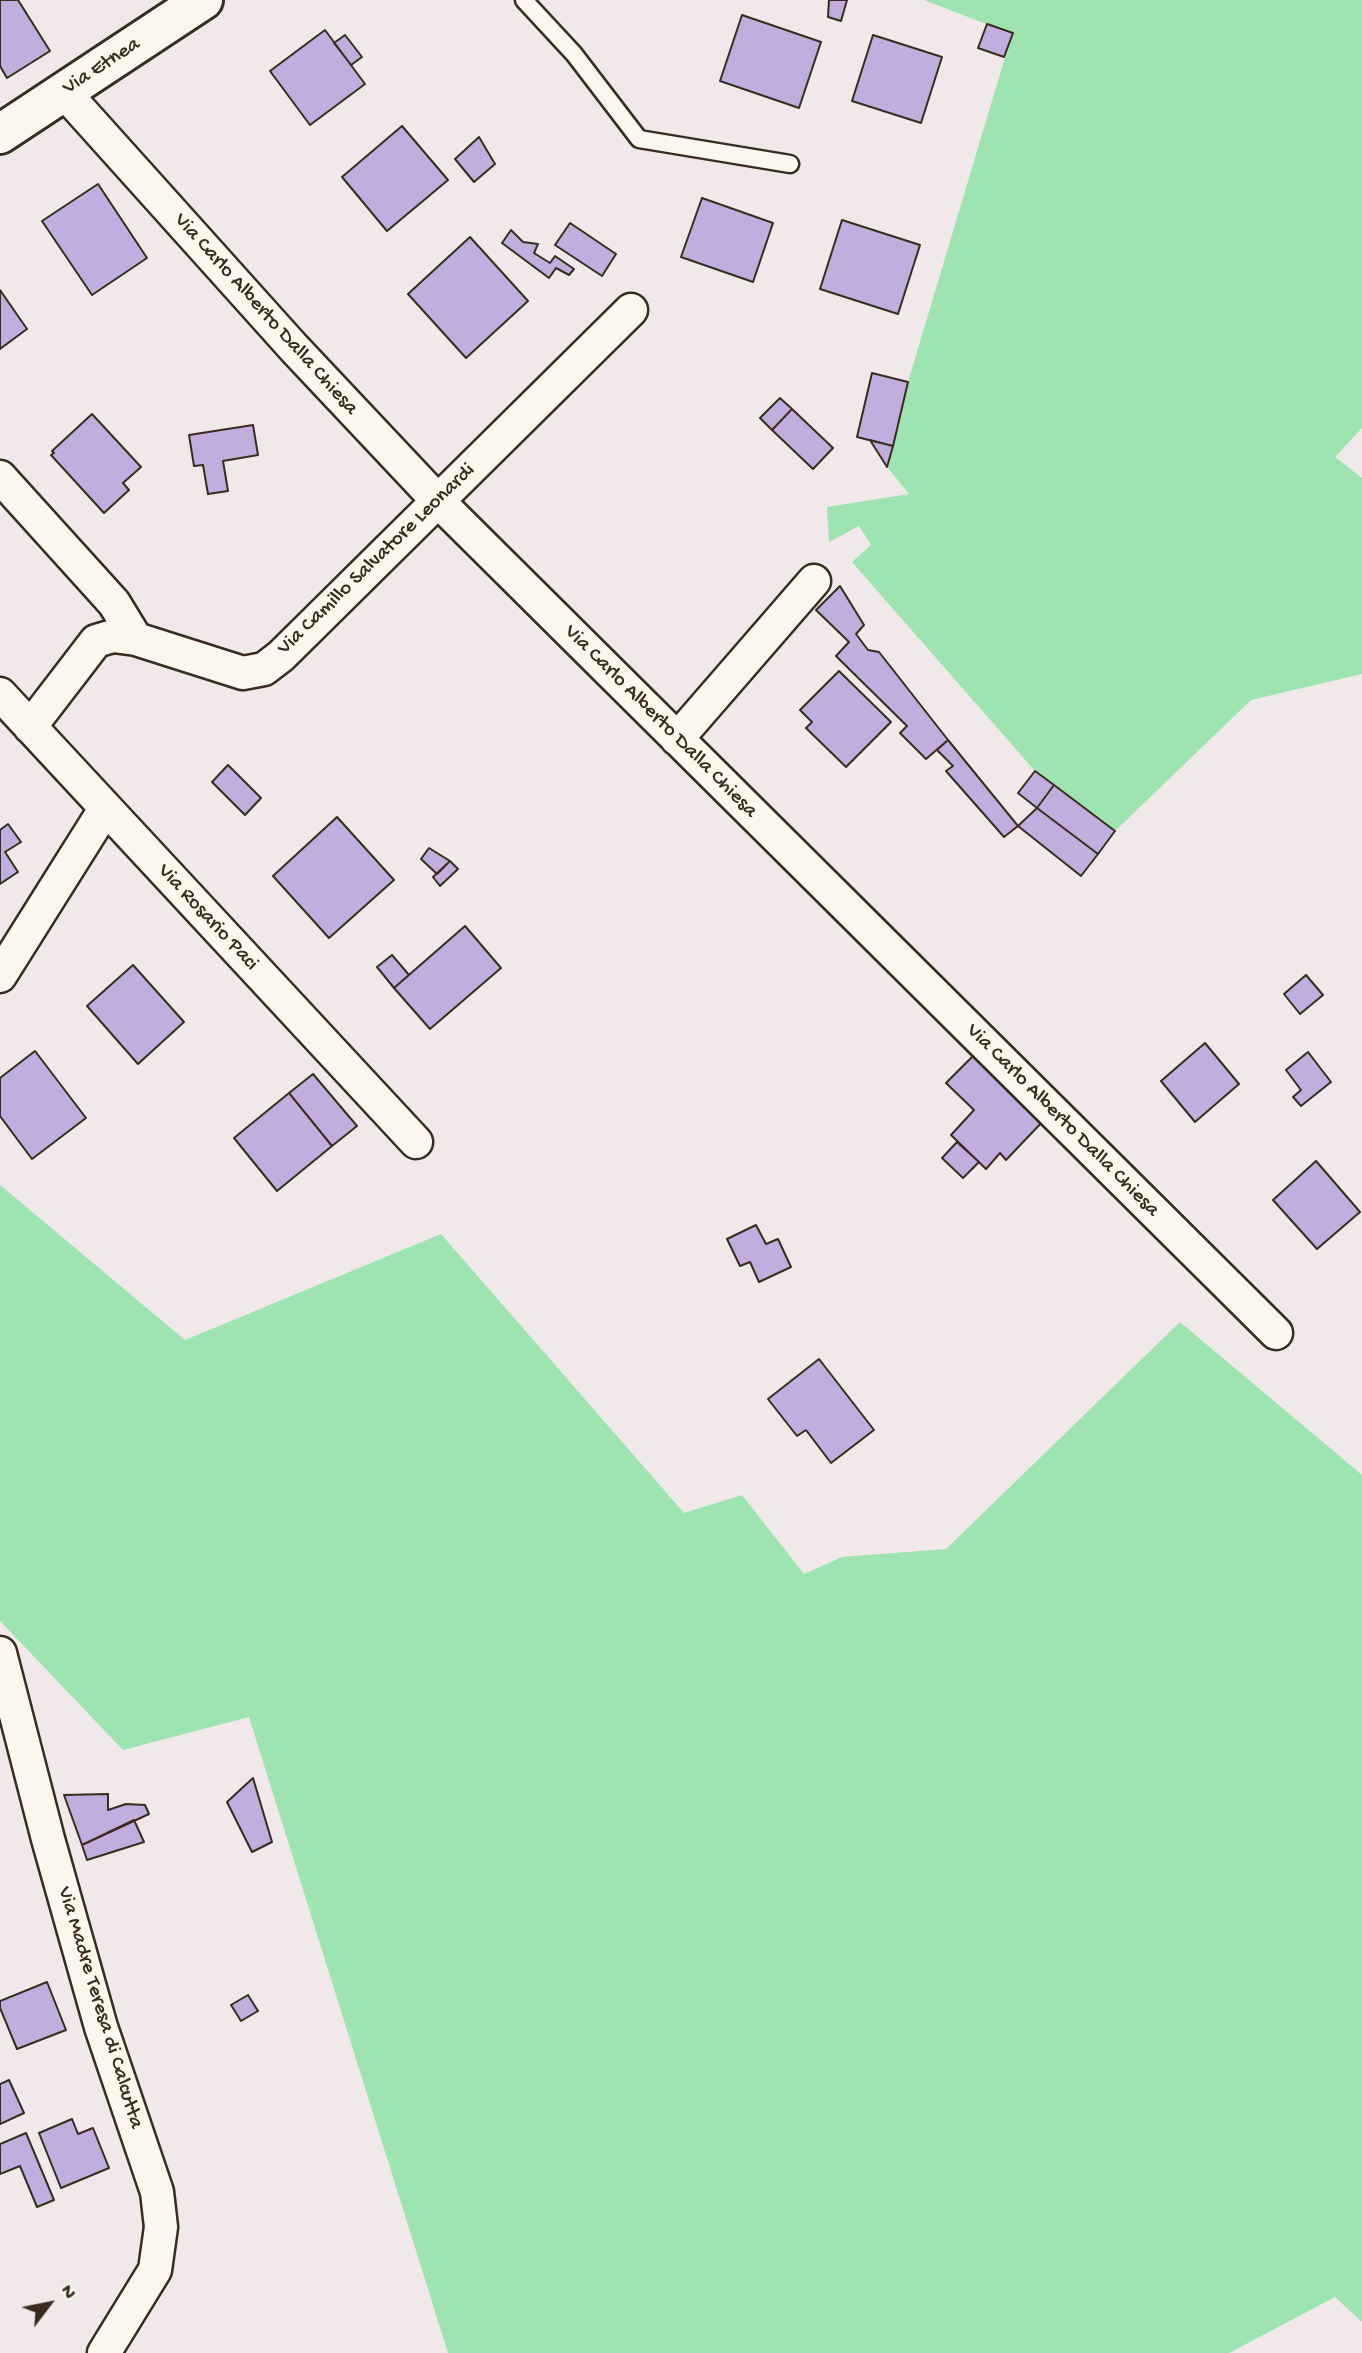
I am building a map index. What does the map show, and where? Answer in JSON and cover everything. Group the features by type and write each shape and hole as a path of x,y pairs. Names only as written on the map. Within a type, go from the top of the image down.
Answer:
{"main road":[{"name":"Via Etnea","path":"0,134 203,0"}],"street":[{"name":"Via Carlo Alberto Dalla Chiesa","path":"64,92 294,348 438,501 1276,1333"},
{"name":"Via Camillo Salvatore Leonardi","path":"30,727 96,641 113,636 136,639 243,673 264,669 281,656 631,310"},
{"path":"0,477 114,603 136,639"},
{"path":"677,738 814,581"},
{"name":"Via Rosario Paci","path":"0,694 416,1142"},
{"path":"0,976 106,809"},
{"name":"Via Madre Teresa di Calcutta","path":"0,1653 48,1839 101,2026 157,2192 161,2227 155,2270 104,2353"}],"lane":[{"path":"524,0 574,54 639,139 790,164"}],"green space":[{"path":"924,0 1362,0 1362,428 1335,457 1362,478 1362,674 1251,700 1115,831 1035,771 852,562 871,545 859,526 829,542 827,507 909,494 887,467 908,382 1012,34"},
{"path":"0,1185 185,1340 441,1234 684,1513 742,1495 804,1574 842,1557 946,1549 1180,1322 1362,1475 1362,2322 1335,2297 1229,2353 448,2353 249,1717 123,1750 0,1621"}],"building":[{"path":"0,0 18,0 50,51 7,78 0,66"},
{"path":"829,0 847,0 841,21 828,17"},
{"path":"742,15 821,42 799,108 720,81"},
{"path":"987,24 1013,33 1004,57 978,48"},
{"path":"325,30 365,84 310,125 270,71"},
{"path":"345,35 362,57 351,65 334,43"},
{"path":"873,35 942,57 921,123 852,101"},
{"path":"402,126 448,180 387,231 342,177"},
{"path":"479,137 495,164 474,182 455,159"},
{"path":"98,184 147,258 92,295 42,221"},
{"path":"702,198 773,223 753,282 681,257"},
{"path":"842,220 920,245 898,314 820,289"},
{"path":"570,223 616,254 602,276 555,245"},
{"path":"511,230 523,242 538,244 534,253 550,263 555,256 574,269 569,275 556,268 549,278 502,243"},
{"path":"470,237 528,301 466,358 408,294"},
{"path":"0,290 27,329 0,349"},
{"path":"872,373 908,382 893,446 857,437"},
{"path":"780,398 792,409 772,430 760,418"},
{"path":"792,409 833,448 813,469 772,430"},
{"path":"92,414 141,467 123,483 129,490 104,513 51,455 54,453 52,451"},
{"path":"253,425 258,455 223,461 228,491 208,494 203,465 194,466 189,435"},
{"path":"870,440 893,446 887,467"},
{"path":"840,586 864,625 856,634 868,650 879,652 948,740 926,759 900,733 907,726 836,656 849,642 816,610"},
{"path":"839,671 891,722 846,767 806,728 812,722 800,710"},
{"path":"948,740 1018,826 1004,837 946,771 953,766 937,750"},
{"path":"228,765 261,798 245,815 212,782"},
{"path":"1035,771 1054,785 1037,808 1018,793"},
{"path":"1054,785 1115,831 1098,854 1037,808"},
{"path":"1037,808 1098,854 1081,876 1018,826"},
{"path":"337,817 394,880 329,938 273,876"},
{"path":"8,824 21,842 5,852 18,872 0,884 0,830"},
{"path":"429,848 450,861 437,874 421,859"},
{"path":"450,861 458,869 440,886 433,877"},
{"path":"465,926 501,968 430,1029 394,988"},
{"path":"392,955 409,975 394,988 377,967"},
{"path":"133,965 184,1022 138,1064 87,1006"},
{"path":"1306,975 1323,995 1300,1014 1284,994"},
{"path":"1205,1043 1239,1084 1195,1122 1161,1081"},
{"path":"35,1051 86,1118 32,1159 0,1116 0,1078"},
{"path":"1308,1052 1331,1082 1301,1106 1293,1097 1301,1090 1286,1070"},
{"path":"976,1053 1045,1119 1006,1160 1000,1153 986,1169 951,1135 974,1110 946,1083"},
{"path":"313,1074 357,1126 332,1146 289,1093"},
{"path":"289,1093 332,1146 277,1191 234,1138"},
{"path":"957,1142 979,1162 963,1178 942,1158"},
{"path":"1316,1161 1360,1212 1317,1249 1273,1200"},
{"path":"756,1225 766,1244 778,1239 791,1267 759,1282 750,1262 740,1266 727,1239"},
{"path":"819,1359 874,1430 831,1463 806,1430 797,1436 768,1399"},
{"path":"253,1778 272,1842 252,1852 227,1802"},
{"path":"108,1794 108,1810 126,1804 145,1805 149,1814 82,1845 64,1795"},
{"path":"134,1820 144,1842 87,1860 82,1845"},
{"path":"47,1982 66,2030 17,2049 0,2008 0,2001"},
{"path":"248,1995 258,2011 241,2021 231,2005"},
{"path":"9,2080 24,2113 0,2124 0,2084"},
{"path":"72,2119 78,2134 93,2128 109,2168 61,2188 39,2133"},
{"path":"26,2133 54,2200 37,2207 20,2166 0,2174 0,2144"}]}
